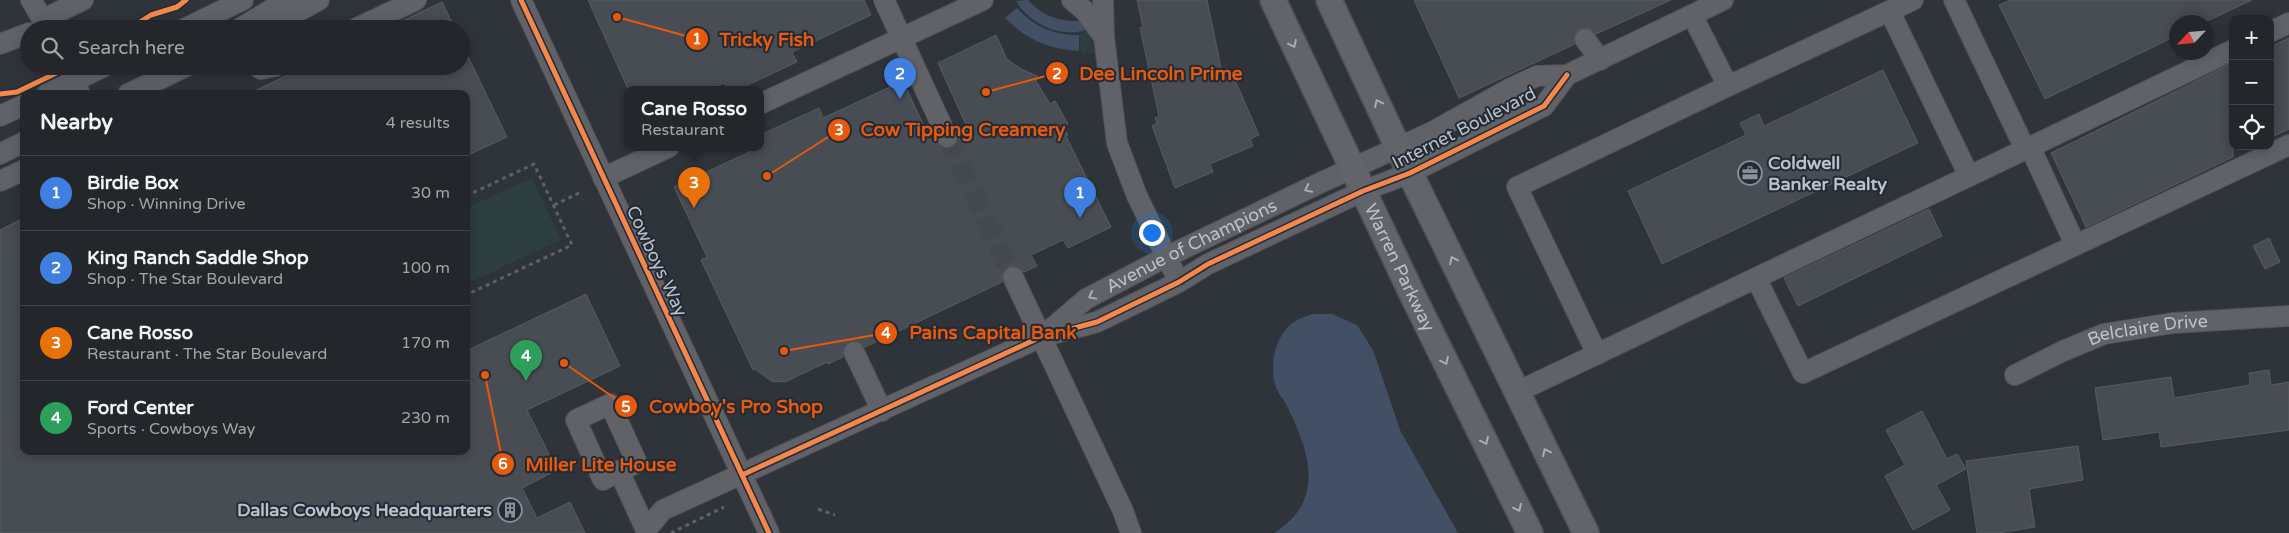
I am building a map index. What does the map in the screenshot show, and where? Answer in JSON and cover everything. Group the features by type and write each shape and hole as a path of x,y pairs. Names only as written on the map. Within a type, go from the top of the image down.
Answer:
{"main road":[{"name":"Warren Parkway","path":"1273,0 1363,191 1530,533"},
{"path":"1329,0 1410,173 1586,533"}],"street":[{"path":"31,0 43,20"},
{"path":"52,20 54,14 83,0"},
{"path":"203,20 244,0"},
{"path":"254,20 288,0"},
{"path":"282,20 319,0"},
{"path":"374,20 416,0"},
{"name":"Cowboys Way","path":"521,0 769,533"},
{"path":"884,0 947,136"},
{"path":"764,102 983,0"},
{"path":"1072,0 1084,10 1104,37"},
{"path":"1103,0 1104,37 1117,143 1137,196 1179,282"},
{"name":"Internet Boulevard","path":"1352,168 1432,132 1507,82 1537,76 1567,75 1723,0"},
{"path":"1597,354 1517,187 1913,0"},
{"path":"1954,0 2075,244"},
{"path":"1890,12 1969,176"},
{"path":"1692,15 1728,86"},
{"path":"2274,30 2289,23"},
{"path":"0,44 20,36"},
{"path":"1585,39 1600,60"},
{"path":"1517,392 2229,52"},
{"path":"136,90 168,75"},
{"name":"Internet Boulevard","path":"1363,191 1410,173 1544,106 1567,75"},
{"path":"54,90 74,80"},
{"path":"0,116 20,106"},
{"path":"0,154 20,144"},
{"path":"1756,278 1803,373 2289,145"},
{"path":"603,178 660,151"},
{"name":"Avenue of Champions","path":"1041,337 1086,299 1166,257 1352,168"},
{"path":"0,181 20,172"},
{"name":"Avenue of Champions","path":"647,531 663,510 1041,337 1097,322 1179,282 1208,264 1363,191"},
{"path":"1014,277 1123,511 1131,533"},
{"name":"Belclaire Drive","path":"2015,375 2063,350 2104,334 2172,324 2289,316"},
{"path":"854,352 882,410"},
{"path":"620,471 647,531"}],"path":[{"path":"470,194 534,164 572,245 470,293"},
{"path":"554,205 579,193"},
{"path":"671,533 724,507"},
{"path":"818,510 835,515"}],"shaded area":[{"path":"1088,32 1095,53 1081,56 1080,34"},
{"path":"532,178 561,240 470,282 470,206"}],"water":[{"path":"1028,0 1033,6 1052,17 1080,21 1086,30 1066,32 1046,27 1029,16 1016,1"},
{"path":"1017,8 1030,20 1045,29 1070,35 1079,35 1079,51 1058,48 1030,38 1005,18"},
{"path":"1312,314 1332,314 1357,325 1373,350 1400,430 1458,533 1274,533 1291,520 1301,505 1307,490 1308,473 1301,439 1286,404 1276,387 1273,376 1274,358 1278,341 1288,327"}],"building":[{"path":"588,0 864,0 871,15 792,52 797,62 745,86 726,86 724,83 718,86 627,86"},
{"path":"1137,0 1207,0 1223,77 1232,73 1259,135 1250,139 1253,146 1210,164 1213,172 1175,188 1152,126 1157,123 1155,118 1159,116 1140,28 1143,27"},
{"path":"1414,0 1671,0 1596,34 1589,28 1579,29 1574,35 1575,44 1459,98"},
{"path":"2010,0 2252,0 2214,18 2214,15 2169,15 2169,39 2045,99 1999,5"},
{"path":"442,2 451,20 404,20"},
{"path":"996,35 1007,59 1021,69 1037,76 1036,81 1050,104 1055,101 1068,124 1063,127 1068,135 1066,136 1111,227 1068,248 1063,240 1031,255 1037,266 1024,272 1014,265 1008,267 1001,276 1002,282 865,347 855,340 848,342 842,351 843,357 828,364 827,362 785,382 771,381 755,369 753,370 701,260 707,257 674,187 751,151 764,151 764,133 819,108 823,118 903,81 932,143 936,142 945,149 952,148 959,139 958,131 967,127 938,63"},
{"path":"2289,38 2289,129 2274,136 2274,60 2274,45"},
{"path":"470,61 507,137 470,154 470,90 256,90 287,75 470,75"},
{"path":"2229,65 2229,150 2233,150 2233,157 2086,227 2051,153"},
{"path":"1883,70 1918,143 1662,264 1628,191 1746,135 1740,123 1759,114 1764,126"},
{"path":"1929,209 1942,236 1798,306 1784,278"},
{"path":"20,220 20,455 470,455 470,349 586,294 620,366 527,410 557,470 522,488 537,518 570,502 585,533 0,533 0,230"},
{"path":"2269,238 2280,262 2265,269 2253,246"},
{"path":"2269,370 2271,385 2289,382 2289,430 2161,447 2159,432 2103,440 2095,388 2171,377 2174,398 2250,385 2249,373"},
{"path":"1922,411 1947,459 1957,454 1966,469 1936,485 1950,510 1913,530 1885,476 1905,465 1886,430"},
{"path":"2078,446 2083,480 2029,489 2035,527 1999,533 1977,533 1966,461"}],"tunnel":[{"path":"947,137 1013,277"}],"cycle path":[{"path":"143,20 151,15 177,7 186,0"},
{"path":"521,0 769,533"},
{"path":"21,90 52,75"},
{"path":"742,475 1041,337 1097,322 1179,282 1208,264 1363,191 1410,173 1544,106 1567,75"},
{"path":"0,94 20,91"}],"place":[{"name":"Tricky Fish","path":"617,17"},
{"name":"Dee Lincoln Prime","path":"986,92"},
{"name":"King Ranch Saddle Shop","path":"900,99"},
{"name":"Coldwell Banker Realty","path":"1750,173"},
{"name":"Cow Tipping Creamery","path":"767,176"},
{"name":"Cane Rosso","path":"694,208"},
{"name":"Birdie Box","path":"1080,218"},
{"name":"Pains Capital Bank","path":"784,351"},
{"name":"Cowboy's Pro Shop","path":"564,363"},
{"name":"Miller Lite House","path":"485,375"},
{"name":"Ford Center","path":"526,381"},
{"name":"Dallas Cowboys Headquarters","path":"510,510"}]}
